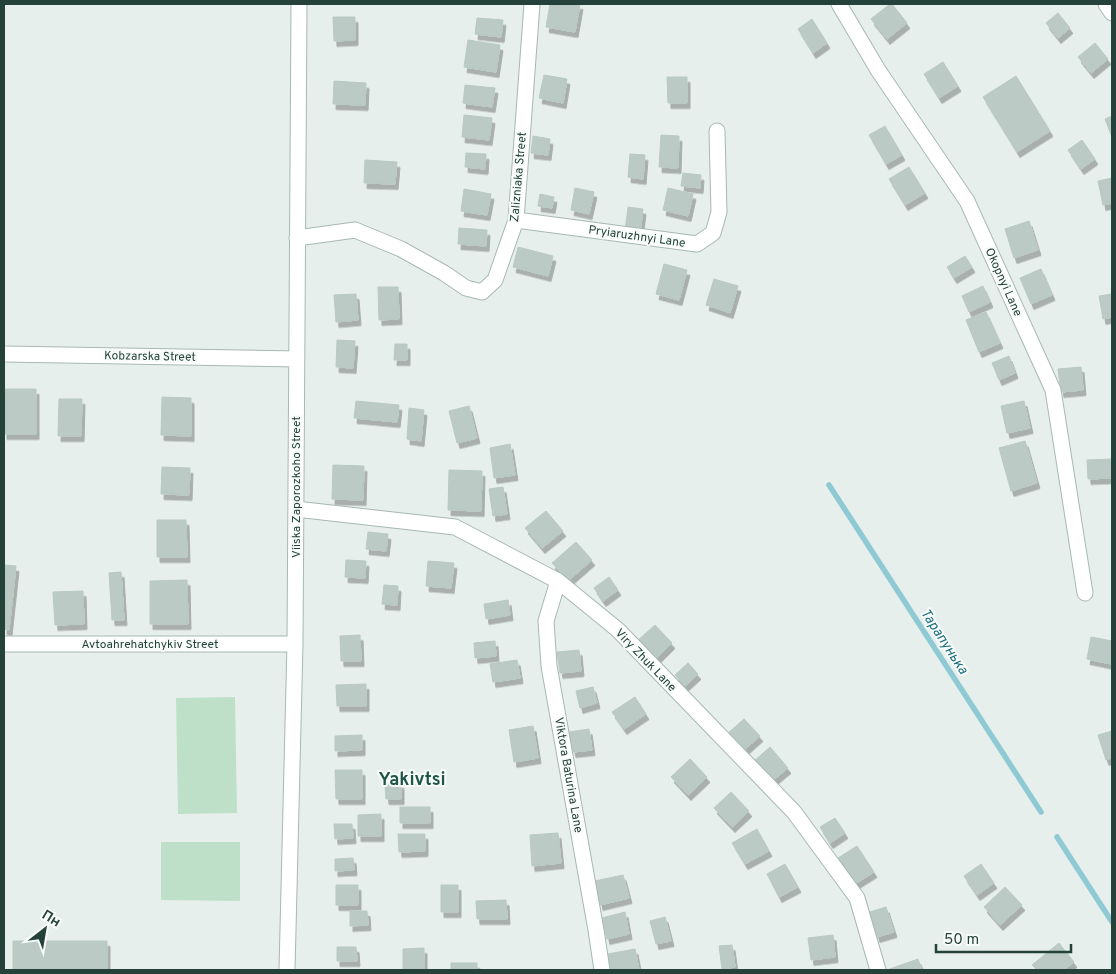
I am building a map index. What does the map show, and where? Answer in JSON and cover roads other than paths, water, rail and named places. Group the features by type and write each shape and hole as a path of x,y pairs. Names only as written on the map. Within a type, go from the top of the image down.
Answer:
{"street":[{"name":"Viiska Zaporozkoho Street","path":"287,970 296,644 299,4"},
{"name":"Zalizniaka Street","path":"297,238 355,230 401,249 444,273 466,288 482,292 495,280 516,220 532,4"},
{"name":"Okopnyi Lane","path":"839,4 878,70 967,201 1053,390 1085,593"},
{"path":"1106,4 1112,13"},
{"name":"Pryiaruzhnyi Lane","path":"516,220 697,244 713,233 718,212 716,131"},
{"name":"Kobzarska Street","path":"4,354 297,359"},
{"name":"Viry Zhuk Lane","path":"296,509 455,527 558,581 618,630 794,812 857,898 878,970"},
{"name":"Viktora Baturina Lane","path":"558,581 546,621 549,666 602,970"},
{"name":"Avtoahrehatchykiv Street","path":"4,644 296,644"}],"waterway":[{"name":"Тарапунька","path":"829,485 1041,812"},
{"name":"Тарапунька","path":"1057,837 1112,922"}],"district":[{"name":"Yakivtsi","path":"412,779"}]}
